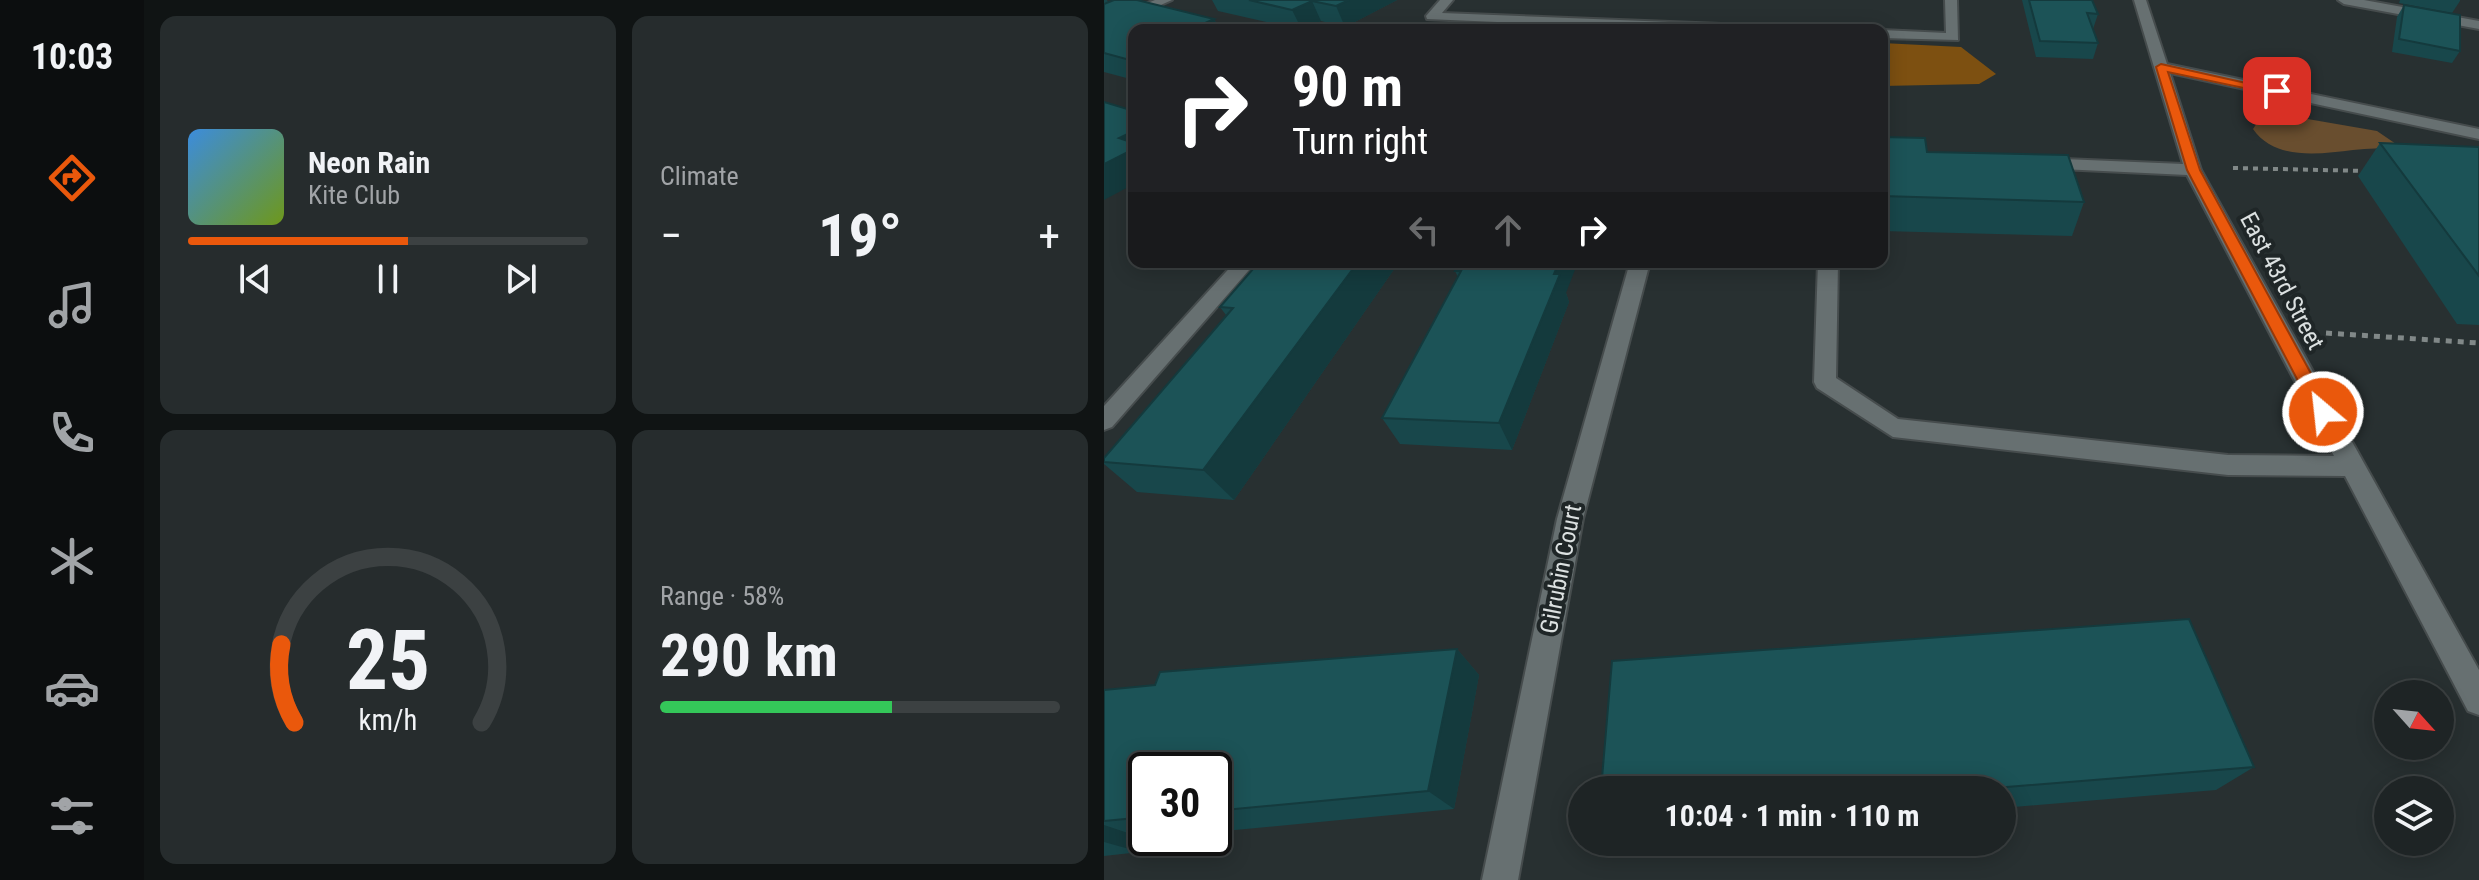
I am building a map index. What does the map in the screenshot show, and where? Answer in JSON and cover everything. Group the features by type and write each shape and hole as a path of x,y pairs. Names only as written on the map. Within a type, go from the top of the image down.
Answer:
{"street":[{"path":"1108,25 1166,0"},
{"path":"1447,0 1432,16 1626,24"},
{"path":"1888,34 1953,37 1951,0"},
{"name":"East 43rd Street","path":"2140,0 2193,170 2479,700"},
{"path":"2344,0 2479,25"},
{"path":"1108,25 1128,28"},
{"path":"2161,67 2479,134"},
{"path":"2024,162 2193,170"},
{"path":"1104,421 1241,268"},
{"name":"Gilrubin Court","path":"1500,880 1570,519 1638,268"},
{"path":"1828,268 1825,382 1893,428 2228,465 2352,466"}],"path":[{"path":"2229,168 2371,172"},
{"path":"2325,333 2479,343"}],"shaded area":[{"path":"1888,43 1961,47 1996,74 1979,84 1888,86"},
{"path":"2285,115 2377,131 2396,144 2327,153 2299,153 2273,146 2253,129 2259,120"}],"building":[{"path":"1114,0 1137,0 1214,19 1203,24 1128,24 1126,59 1104,53 1104,4"},
{"path":"1249,0 1349,0 1336,6 1312,1 1292,10"},
{"path":"2029,0 2092,0 2098,14 2087,13 2098,43 2040,41"},
{"path":"2404,5 2460,15 2460,51 2399,39"},
{"path":"1104,102 1128,109 1128,134 1119,138 1128,141 1128,152 1104,164"},
{"path":"1888,137 1925,138 1927,152 2068,155 2084,202 1888,196"},
{"path":"2380,143 2479,147 2479,276"},
{"path":"1254,268 1354,268 1203,470 1104,462 1104,458 1233,308 1220,307"},
{"path":"1457,268 1556,268 1554,274 1560,274 1499,423 1382,418 1461,271 1455,271"},
{"path":"2189,619 2254,767 2016,786 2016,776 1602,776 1612,661"},
{"path":"1457,649 1428,791 1232,809 1232,752 1128,752 1128,819 1104,821 1104,690 1155,685 1160,672"}],"route":[{"path":"2277,91 2161,67 2193,170 2323,412"}]}
